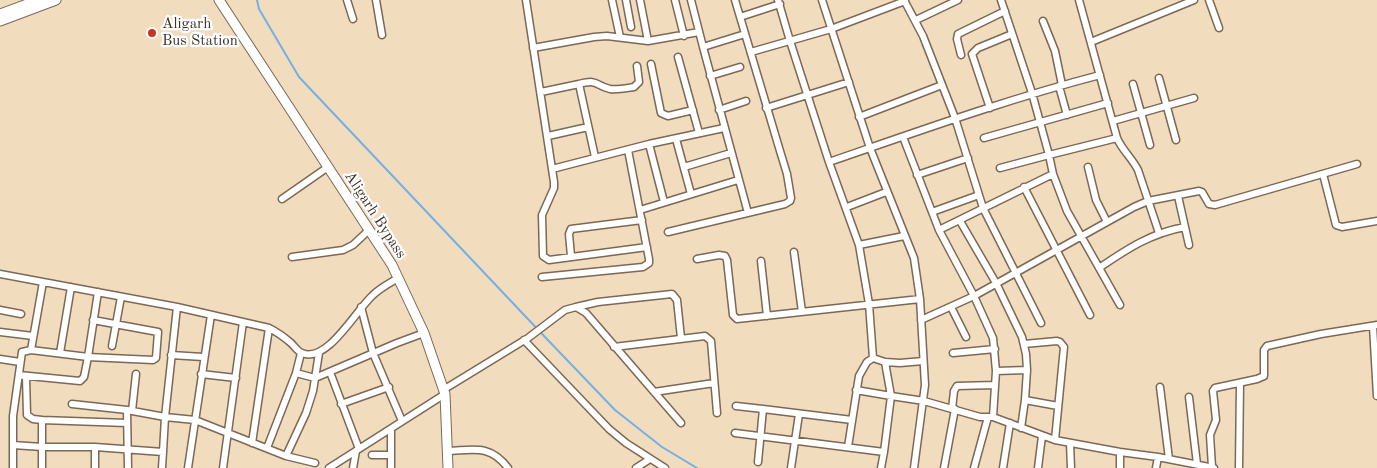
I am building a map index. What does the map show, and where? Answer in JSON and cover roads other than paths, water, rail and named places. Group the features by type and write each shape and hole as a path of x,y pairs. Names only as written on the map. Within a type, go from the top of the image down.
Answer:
{"main road":[{"path":"0,20 56,0"},
{"name":"Aligarh Bypass","path":"219,0 369,230 398,278 424,333 444,392 448,468"},
{"path":"0,14 34,1"}],"street":[{"path":"347,0 353,19"},
{"path":"376,0 382,36"},
{"path":"526,0 548,136 554,188 544,207 542,216 543,256 549,260 647,246"},
{"path":"612,0 620,37"},
{"path":"626,0 631,28"},
{"path":"640,0 648,41"},
{"path":"675,0 684,36"},
{"path":"691,0 748,213"},
{"path":"668,232 790,202 787,174 734,0"},
{"path":"822,0 870,148 914,258 920,299 925,384 914,468"},
{"path":"916,20 958,0"},
{"path":"1000,0 1032,93 1053,174 1067,211 1120,305"},
{"path":"1079,0 1117,138 1121,147 1134,162 1160,233"},
{"path":"1091,42 1194,0"},
{"path":"1209,0 1219,28"},
{"path":"751,52 831,29 905,1 916,20 955,118 983,208 1041,323"},
{"path":"740,17 779,2 807,96 859,245 869,304 873,358"},
{"path":"961,55 957,39 958,34 1005,12"},
{"path":"1043,21 1055,51 1067,115"},
{"path":"533,48 594,37 620,37 648,41 699,32"},
{"path":"703,48 745,34"},
{"path":"990,108 972,54 978,48 1012,34"},
{"path":"678,57 699,133"},
{"path":"651,64 661,113 668,116 692,110"},
{"path":"541,92 590,82 597,82 609,88 634,87 639,82 637,66"},
{"path":"710,76 740,67"},
{"path":"829,162 1032,93 1100,75"},
{"path":"1159,78 1176,140"},
{"path":"766,108 849,82"},
{"path":"579,84 595,157"},
{"path":"1133,84 1150,145"},
{"path":"859,117 942,85"},
{"path":"1113,121 1194,98"},
{"path":"719,110 746,101"},
{"path":"984,138 1108,103"},
{"path":"548,136 588,127"},
{"path":"552,169 649,144 724,128"},
{"path":"903,137 932,212 989,328 995,348 996,385 990,417 974,468"},
{"path":"1000,168 1117,138"},
{"path":"676,139 692,194"},
{"path":"649,144 664,202"},
{"path":"542,277 646,266 650,260 628,150"},
{"path":"684,167 731,153"},
{"path":"917,175 968,158"},
{"path":"921,320 974,296 1016,271 1148,201 1199,191 1202,192 1209,204 1215,205 1357,164"},
{"path":"282,200 328,167"},
{"path":"1088,167 1096,200 1108,222"},
{"path":"940,230 1053,174"},
{"path":"1323,174 1336,225 1342,227 1377,221"},
{"path":"640,210 738,180"},
{"path":"1024,188 1090,315"},
{"path":"847,207 886,192"},
{"path":"932,212 979,195"},
{"path":"1178,196 1189,245"},
{"path":"571,256 569,234 572,230 642,220"},
{"path":"960,220 996,283 1024,344 1027,370 1021,428"},
{"path":"1099,268 1128,249 1160,233 1185,227"},
{"path":"292,257 343,250 353,245 369,230"},
{"path":"859,245 904,236"},
{"path":"794,252 802,312"},
{"path":"697,259 719,255 725,256 733,316 737,319 920,299"},
{"path":"761,261 767,316"},
{"path":"0,274 177,307 268,328 278,332 301,353 312,355 319,353 329,346 374,294 398,278"},
{"path":"31,350 43,282"},
{"path":"60,353 71,287"},
{"path":"22,375 80,381 84,377 98,292"},
{"path":"329,468 526,339 565,310 598,302 672,294 677,300 681,338"},
{"path":"112,346 121,297"},
{"path":"162,468 165,417 177,307"},
{"path":"361,307 374,353 402,421"},
{"path":"576,307 586,313 681,423"},
{"path":"951,307 966,337"},
{"path":"0,310 21,314"},
{"path":"188,468 203,357 211,315"},
{"path":"93,320 158,332 156,358 153,360 88,356 31,350 22,352 20,362 27,415 32,419 42,420 91,420 127,424"},
{"path":"223,468 243,322"},
{"path":"856,390 924,401 980,417 990,417 1055,440 1158,457 1193,465 1214,467 1210,435 1216,420 1213,391 1217,387 1264,376 1264,350 1267,346 1321,334 1375,326 1377,396"},
{"path":"252,443 268,328"},
{"path":"0,332 33,336"},
{"path":"296,372 315,378 424,333"},
{"path":"614,347 681,338 705,336 709,338 711,341 717,414"},
{"path":"526,339 546,364 609,429 626,443 665,468"},
{"path":"1024,344 1057,342 1063,344 1055,440"},
{"path":"953,353 995,348"},
{"path":"267,448 296,372 301,353"},
{"path":"286,456 306,412 313,390 319,353"},
{"path":"171,355 203,357"},
{"path":"873,358 885,362 900,363 923,360"},
{"path":"848,447 856,390 862,369 873,358"},
{"path":"0,359 20,362"},
{"path":"881,468 891,396 885,362"},
{"path":"996,371 1027,370"},
{"path":"330,372 357,450 354,468"},
{"path":"128,468 127,424 136,374"},
{"path":"201,374 236,378"},
{"path":"14,468 13,416 22,375"},
{"path":"654,392 714,383"},
{"path":"1239,468 1240,383"},
{"path":"944,468 954,409 954,391 958,386 996,385"},
{"path":"341,404 389,387"},
{"path":"1160,387 1169,459"},
{"path":"1189,397 1193,465"},
{"path":"1025,400 1058,406"},
{"path":"72,404 130,410 165,417 195,420 286,456 315,463"},
{"path":"736,406 852,420"},
{"path":"758,462 763,409"},
{"path":"791,468 799,414"},
{"path":"42,420 42,468"},
{"path":"1003,468 1010,423"},
{"path":"391,428 391,468"},
{"path":"735,432 884,452"},
{"path":"1038,468 1042,436"},
{"path":"1070,443 1071,468"},
{"path":"13,445 42,448 95,447 163,452"},
{"path":"95,447 95,468"},
{"path":"448,451 482,450 493,453 508,468"},
{"path":"1120,452 1120,468"},
{"path":"372,455 391,455"},
{"path":"1156,468 1158,457"},
{"path":"636,468 650,459"}],"waterway":[{"path":"257,0 259,9 299,77 615,410 662,447 697,468"}],"place":[{"name":"Aligarh Bus Station","path":"152,33"}]}
